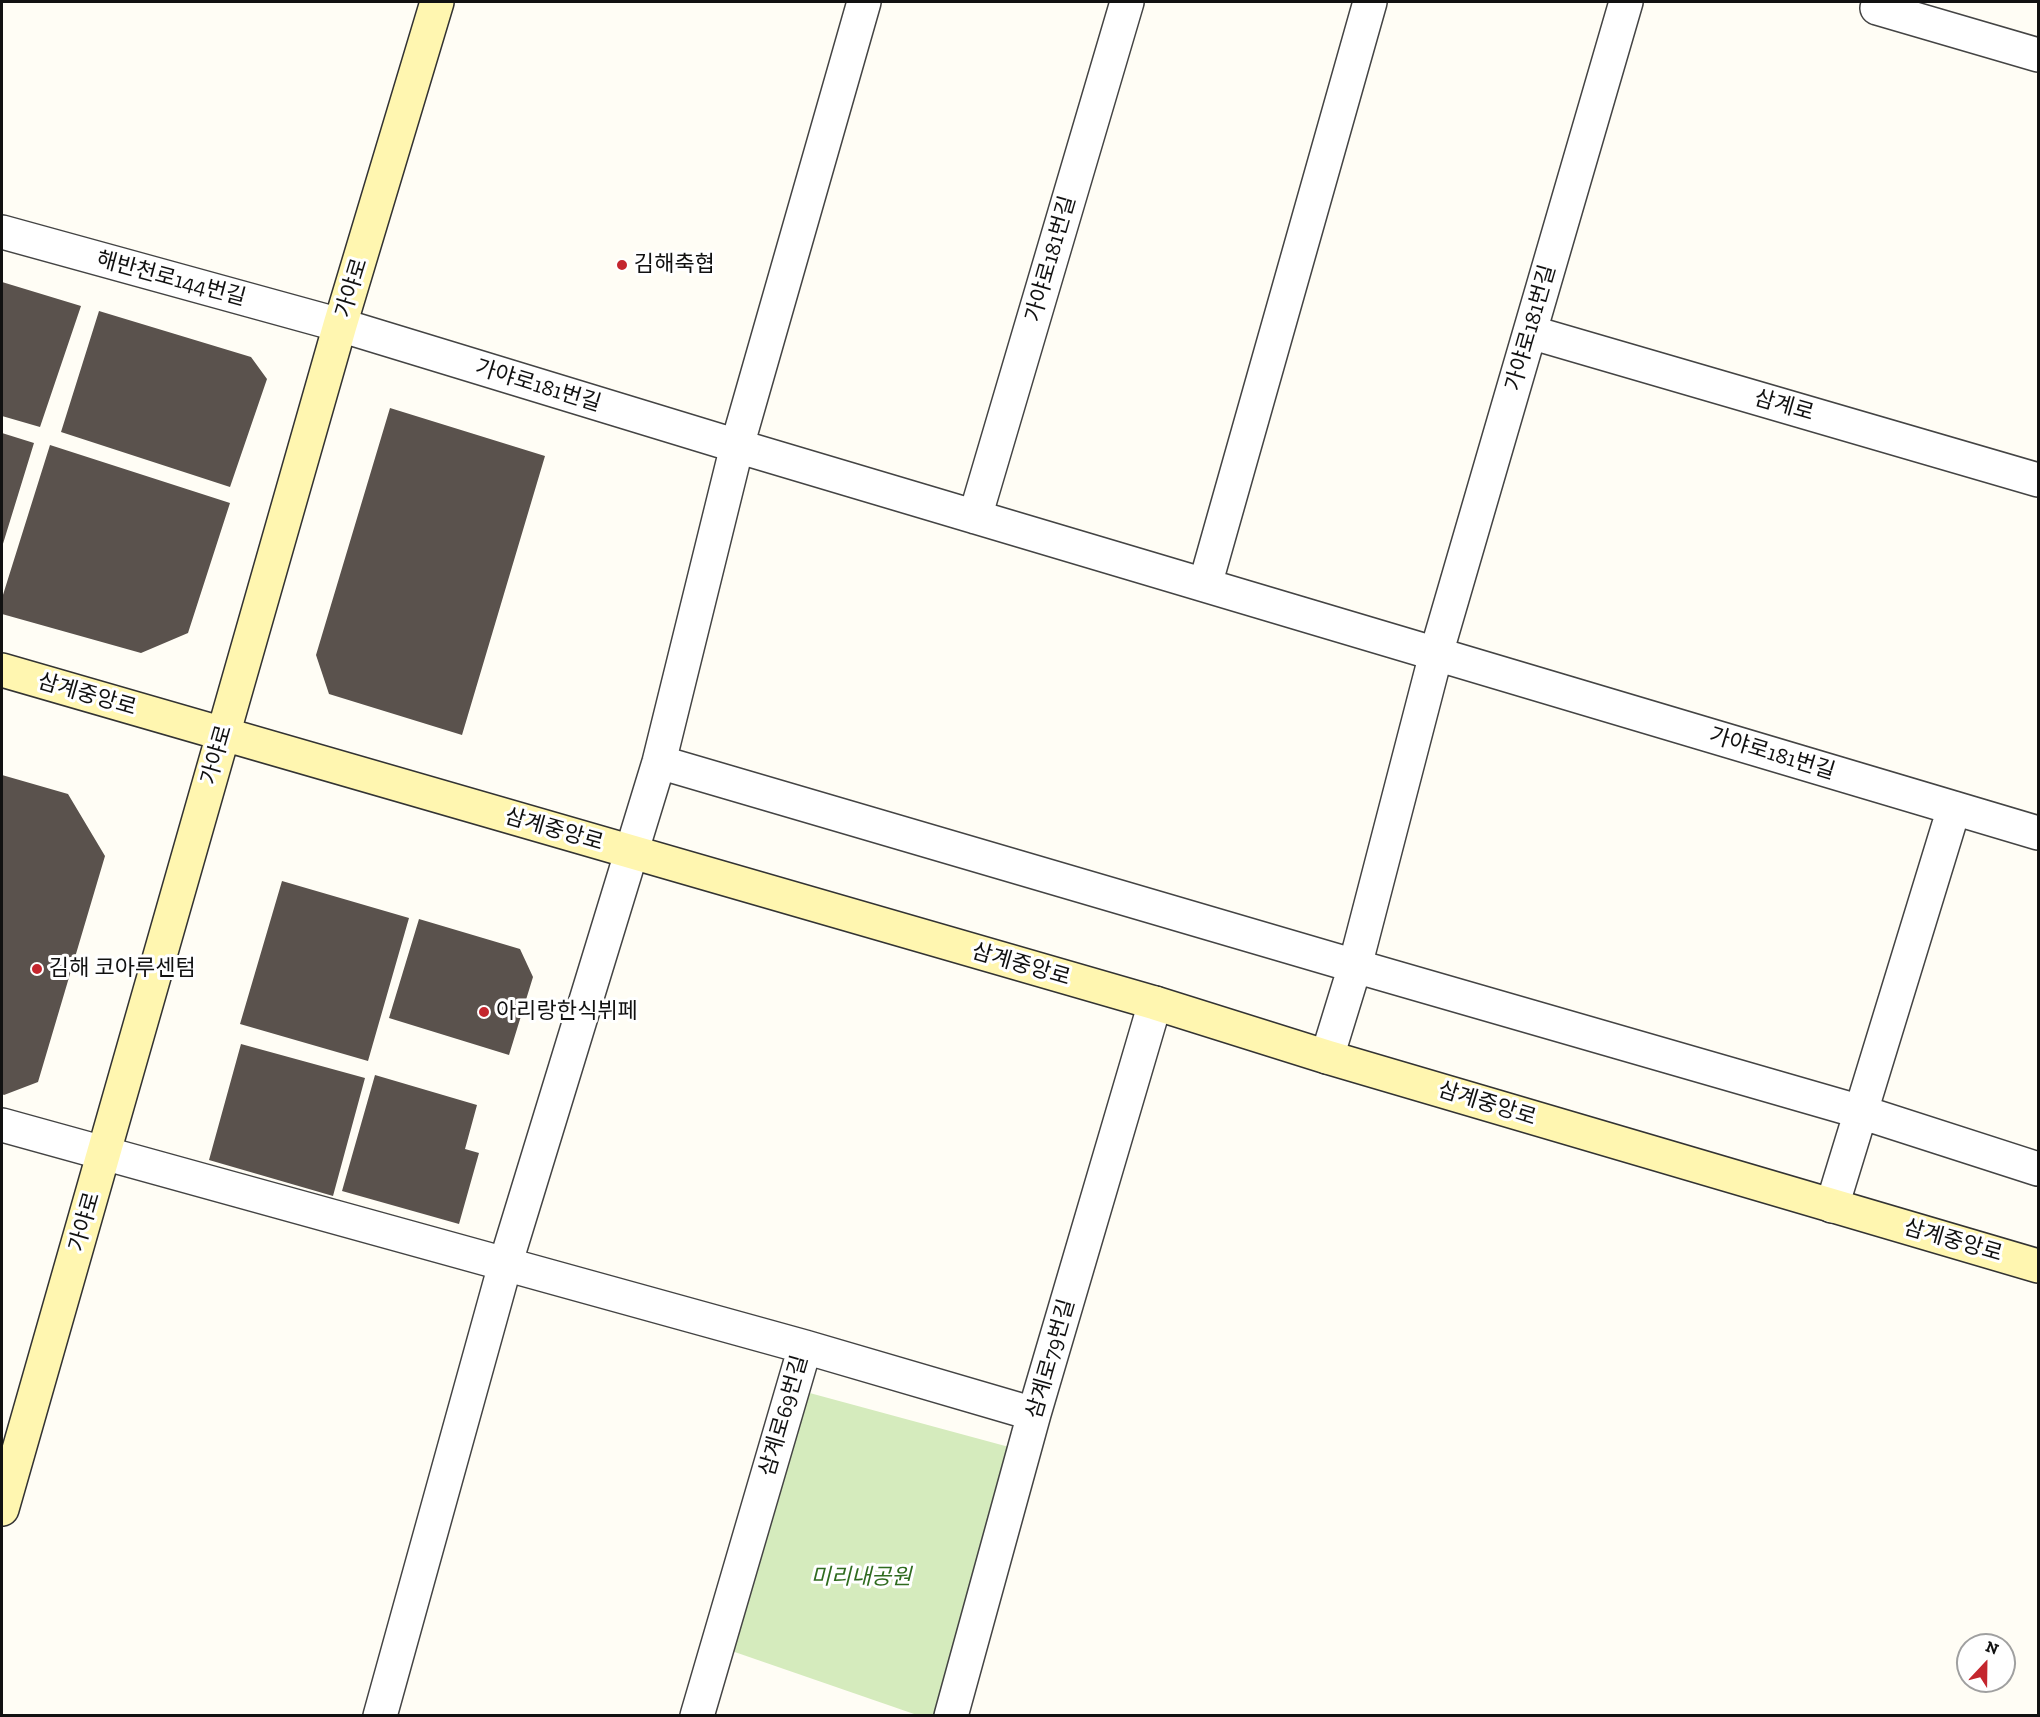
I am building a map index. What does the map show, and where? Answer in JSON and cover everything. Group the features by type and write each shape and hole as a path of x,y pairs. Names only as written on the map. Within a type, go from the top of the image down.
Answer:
{"main road":[{"name":"가야로","path":"2,1509 340,326 437,2"},
{"name":"삼계중앙로","path":"2,670 1155,1003 1327,1057 2038,1266"}],"street":[{"path":"380,1716 505,1265 659,762 737,446 864,2"},
{"name":"가야로181번길","path":"975,517 1127,2"},
{"path":"1205,585 1370,2"},
{"name":"가야로181번길","path":"1436,654 1626,2"},
{"path":"1878,5 2038,55"},
{"name":"해반천로144번길","path":"2,232 340,326"},
{"name":"가야로181번길","path":"340,326 2038,833"},
{"name":"삼계로","path":"1530,332 2038,480"},
{"path":"1327,1057 1355,966 1436,654"},
{"path":"659,762 1861,1112 2038,1169"},
{"path":"1832,1206 1954,808"},
{"name":"삼계로79번길","path":"951,1716 1034,1414 1155,1003"},
{"name":"삼계로69번길","path":"2,1125 805,1347 697,1716"},
{"path":"805,1347 1034,1414"}],"green space":[{"name":"미리내공원","path":"806,1392 1009,1447 935,1715 917,1715 726,1649"}],"building":[{"path":"2,282 81,306 40,427 2,416"},
{"path":"99,311 251,357 267,379 230,487 61,432"},
{"path":"390,408 545,456 462,735 329,694 316,655"},
{"path":"2,433 34,443 2,547"},
{"path":"50,445 230,503 188,633 141,653 2,614 2,598"},
{"name":"김해 코아루센텀","path":"2,775 68,794 105,856 38,1082 4,1095 2,1094"},
{"path":"282,881 409,918 368,1061 240,1024"},
{"path":"419,919 520,949 533,977 509,1055 389,1018"},
{"path":"241,1044 365,1078 333,1196 209,1160"},
{"path":"375,1075 477,1105 465,1149 479,1153 459,1224 342,1191"}],"place":[{"name":"김해축협","path":"622,265"},
{"name":"김해 코아루센텀","path":"37,969"},
{"name":"아리랑한식뷔페","path":"484,1012"}]}
